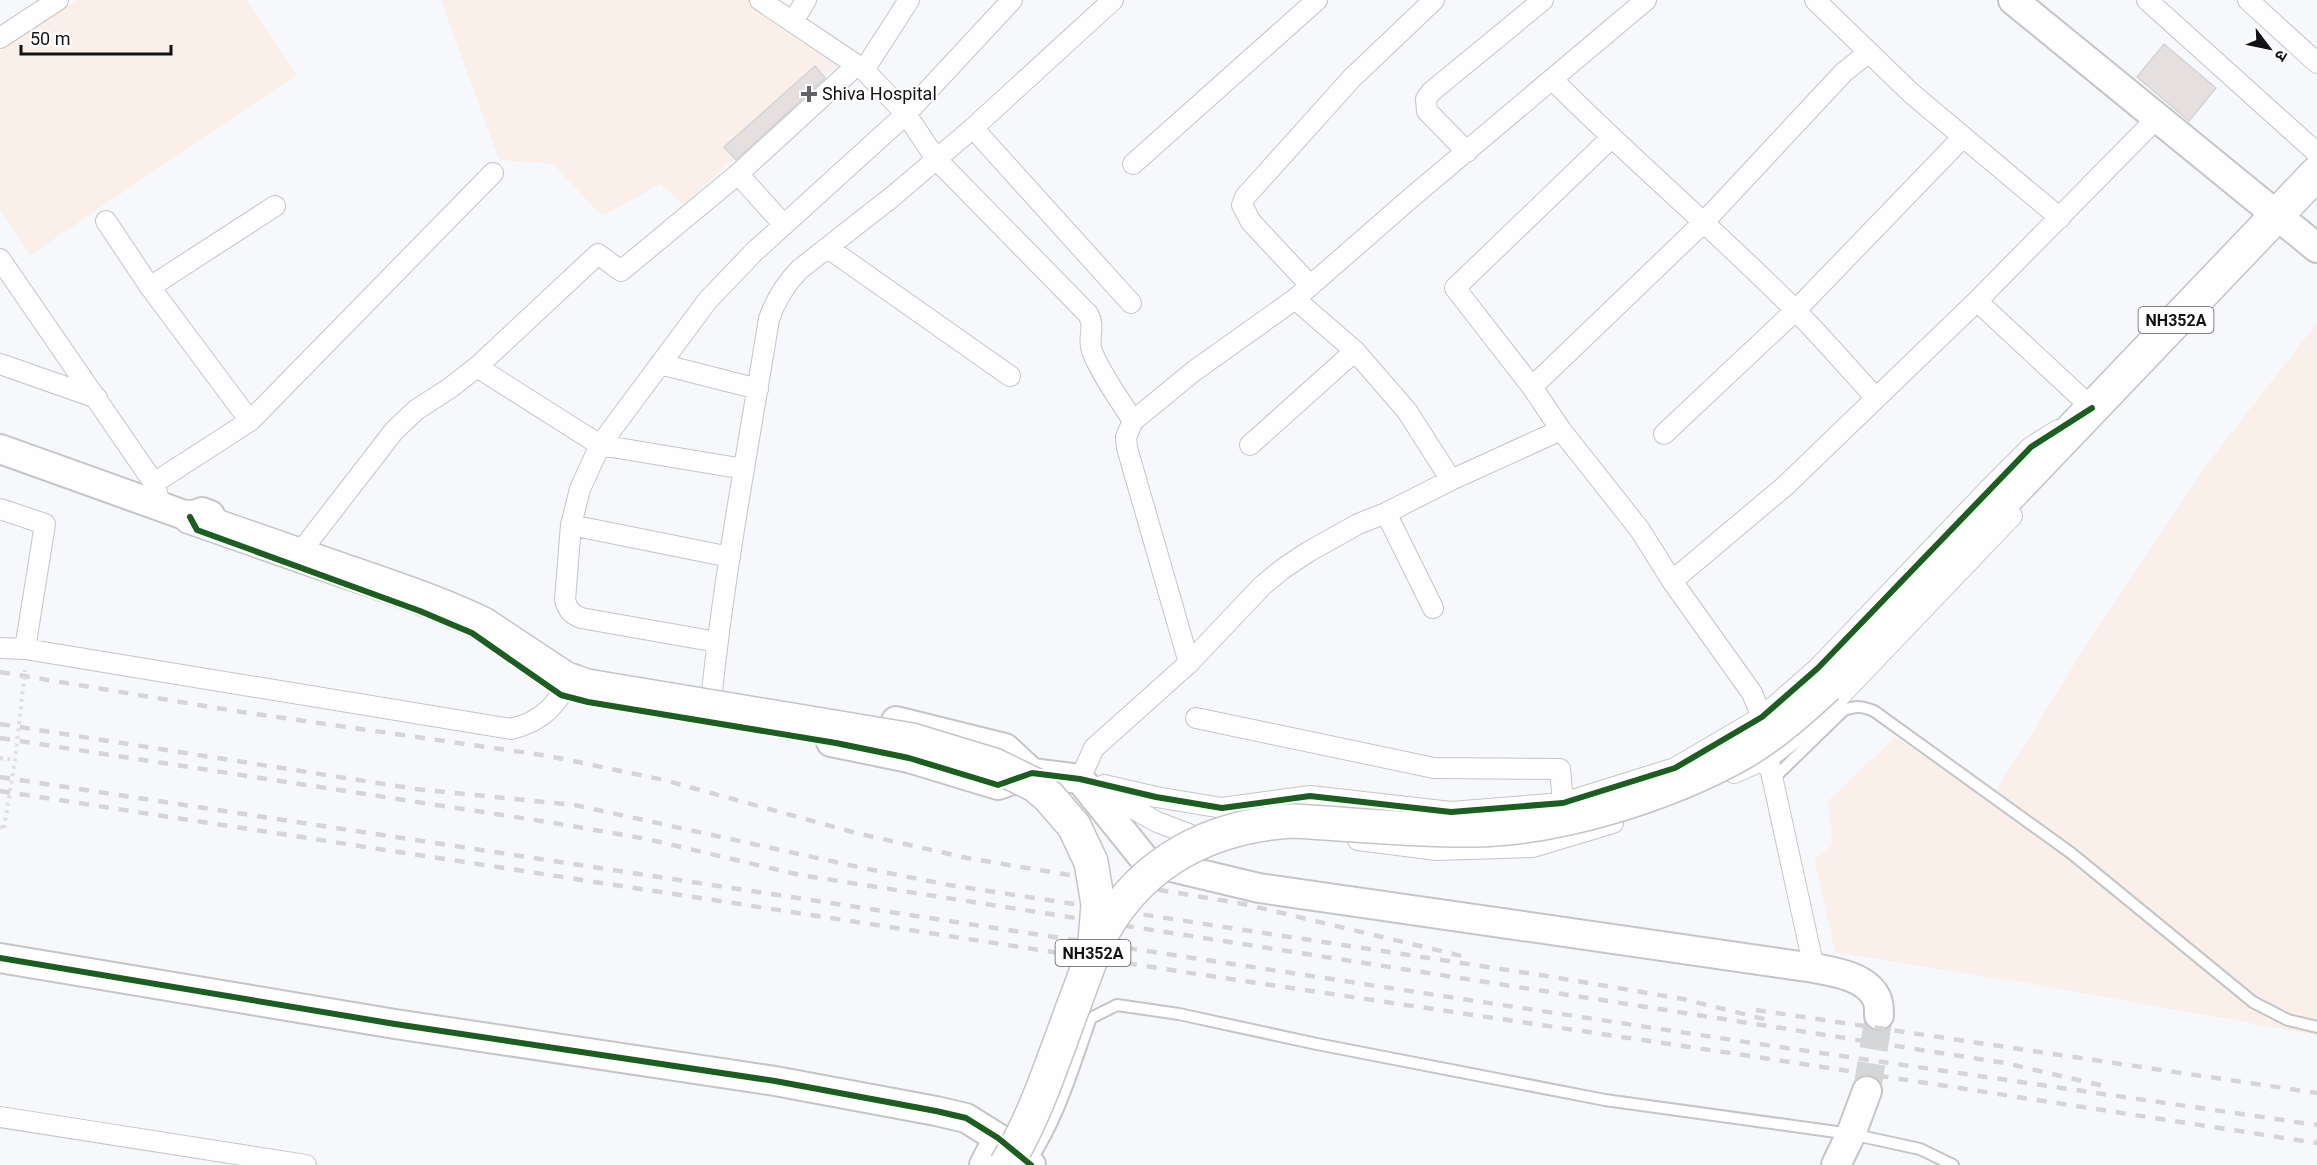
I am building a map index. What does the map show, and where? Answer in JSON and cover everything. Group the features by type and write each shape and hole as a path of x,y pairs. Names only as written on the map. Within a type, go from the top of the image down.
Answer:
{"highway":[{"name":"NH352A","path":"1018,1159 1101,936 1115,913 1144,879 1181,852 1222,832 1257,824 1292,821 1474,830 1541,825 1599,810 1687,781 1743,752 1799,712 1827,686 2317,173"},
{"path":"169,502 468,617 483,624 566,679 587,686 912,740 993,765 1035,785 1049,797 1074,826 1091,862 1098,904 1098,926 1091,959"}],"street":[{"path":"0,38 58,0"},
{"path":"760,0 861,68 906,114 936,159 1088,314 1093,326 1090,338 1092,352 1133,421"},
{"path":"793,22 806,0"},
{"path":"305,546 394,431 416,410 477,367 598,254 621,271 738,174 861,68 909,0"},
{"path":"717,642 581,618 571,614 565,600 571,525 580,489 600,445 708,300 754,252 906,114 1012,0"},
{"path":"711,692 744,469 775,301 787,282 974,128 1113,0"},
{"path":"1133,164 1317,0"},
{"path":"1309,284 1251,222 1242,205 1245,197 1352,78 1434,0"},
{"path":"1467,152 1427,111 1426,99 1431,92 1543,0"},
{"path":"1189,663 1127,448 1126,437 1133,421 1194,371 1295,299 1309,284 1646,0"},
{"path":"1815,0 1868,53 1962,138 2060,218"},
{"path":"2146,0 2317,153"},
{"path":"2253,1 2317,63"},
{"path":"2021,2 2317,248"},
{"path":"1532,387 1704,222 1845,72 1868,53"},
{"path":"1553,80 1611,138 1704,222 1796,310 1876,398"},
{"path":"1672,580 1785,486 1977,301 2158,117"},
{"path":"974,128 1131,303"},
{"path":"1611,138 1455,288 1532,387 1561,430 1640,530 1672,580 1747,686 1762,717"},
{"path":"1664,434 1796,310 1962,138"},
{"path":"169,502 493,173"},
{"path":"738,174 784,225"},
{"path":"150,287 275,206"},
{"path":"106,221 150,287 250,421"},
{"path":"828,248 1010,376"},
{"path":"0,259 169,502 197,530 420,611 472,633 561,695 588,702 878,751 933,764 998,785 1032,773 1080,779 1156,797 1222,808 1310,796 1450,812 1563,803 1676,768 1762,717 1818,668 2031,447 2092,408"},
{"path":"1295,299 1355,351 1407,411 1451,480"},
{"path":"1977,301 2092,408"},
{"path":"1251,446 1355,351"},
{"path":"0,364 97,398"},
{"path":"660,364 758,389"},
{"path":"477,367 600,445 744,469"},
{"path":"1080,779 1157,822 1214,844 1326,836 1437,850 1533,847 1625,819 1768,758 1818,719 2056,469 2092,408"},
{"path":"1080,779 1094,748 1189,663 1263,585 1284,568 1333,537 1561,430"},
{"path":"0,449 305,546 481,609 502,620 577,671 896,721 947,732 1005,748 1032,773"},
{"path":"0,509 45,524 25,649"},
{"path":"1386,513 1433,608"},
{"path":"571,525 730,557"},
{"path":"0,648 25,649 511,729 527,725 546,714 577,671"},
{"path":"1196,718 1434,768 1560,769 1563,803"},
{"path":"1768,758 1814,968"},
{"path":"1080,779 1146,861 1259,888 1814,968 1846,975 1871,989 1878,999 1879,1015"},
{"path":"0,958 395,1024 775,1081 966,1118 1018,1159"},
{"path":"1836,1165 1851,1134 1867,1091"},
{"path":"0,1117 306,1165"},
{"path":"984,1165 1018,1159"}],"lane":[{"path":"1773,779 1844,710 1864,706 2071,853 2253,1002 2288,1020 2317,1027"},
{"path":"1018,1159 1042,1144 1060,1107 1091,1018 1117,1005 1179,1014 1317,1044 1605,1100 1851,1134 1920,1149 1953,1165"}],"path":[{"path":"2,827 15,760 25,670"},
{"path":"0,758 15,760"}],"shaded area":[{"path":"76,0 247,0 297,75 30,255 0,210 0,51"},
{"path":"441,0 749,0 842,61 683,205 661,184 602,216 553,164 499,160"},
{"path":"2317,323 2317,1035 2027,983 1835,952 1814,859 1832,845 1828,801 1895,737 1991,799 2096,629 2211,459"}],"building":[{"path":"2164,44 2216,88 2189,121 2137,77"},
{"path":"815,66 825,78 736,160 724,147"}],"tunnel":[{"path":"1867,1091 1879,1015"}],"railway":[{"path":"0,672 235,711 549,756 664,780 856,833 967,858 1244,904 1462,956"},
{"path":"0,724 416,789 575,805 949,885 1553,977 1683,999 1768,1020"},
{"path":"0,738 554,823 647,839 800,875 2005,1063 2104,1086"},
{"path":"0,777 1759,1044 2317,1125"},
{"path":"0,791 2317,1143"},
{"path":"1756,1010 2317,1093"}],"cycle path":[{"path":"190,517 197,530 420,611 472,633 561,695 588,702 836,743 909,758 998,785 1032,773 1080,779 1156,797 1222,808 1310,796 1451,812 1563,803 1675,768 1762,717 1818,668 2031,447 2092,408"},
{"path":"0,958 395,1024 775,1081 936,1111 966,1118 998,1138 1031,1165"}],"place":[{"name":"Shiva Hospital","path":"809,94"}]}
